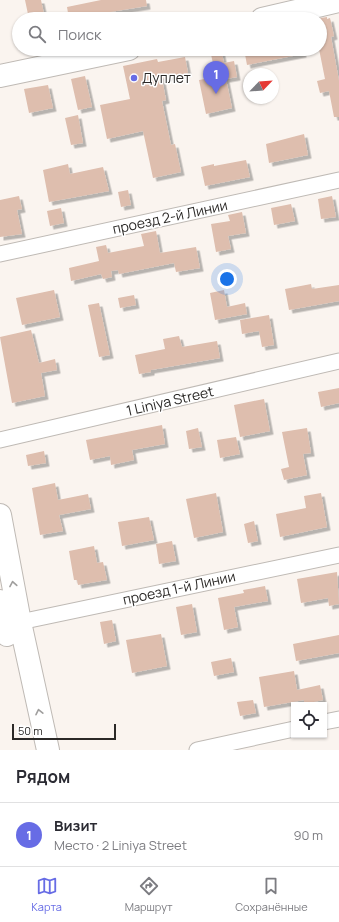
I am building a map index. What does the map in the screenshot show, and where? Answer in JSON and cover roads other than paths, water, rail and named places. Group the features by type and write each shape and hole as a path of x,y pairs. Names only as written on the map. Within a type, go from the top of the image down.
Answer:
{"main road":[{"path":"294,12 339,2"},
{"path":"0,76 96,56"},
{"path":"0,515 20,622 48,750"},
{"path":"0,601 32,750"}],"street":[{"name":"проезд 2-й Линии","path":"0,254 339,180"},
{"name":"1 Liniya Street","path":"0,440 339,361"},
{"name":"проезд 1-й Линии","path":"20,622 339,555"},
{"path":"327,721 339,719"},
{"path":"196,750 291,730"}],"place":[{"name":"Дуплет","path":"134,78"},
{"name":"Визит","path":"216,94"}]}
